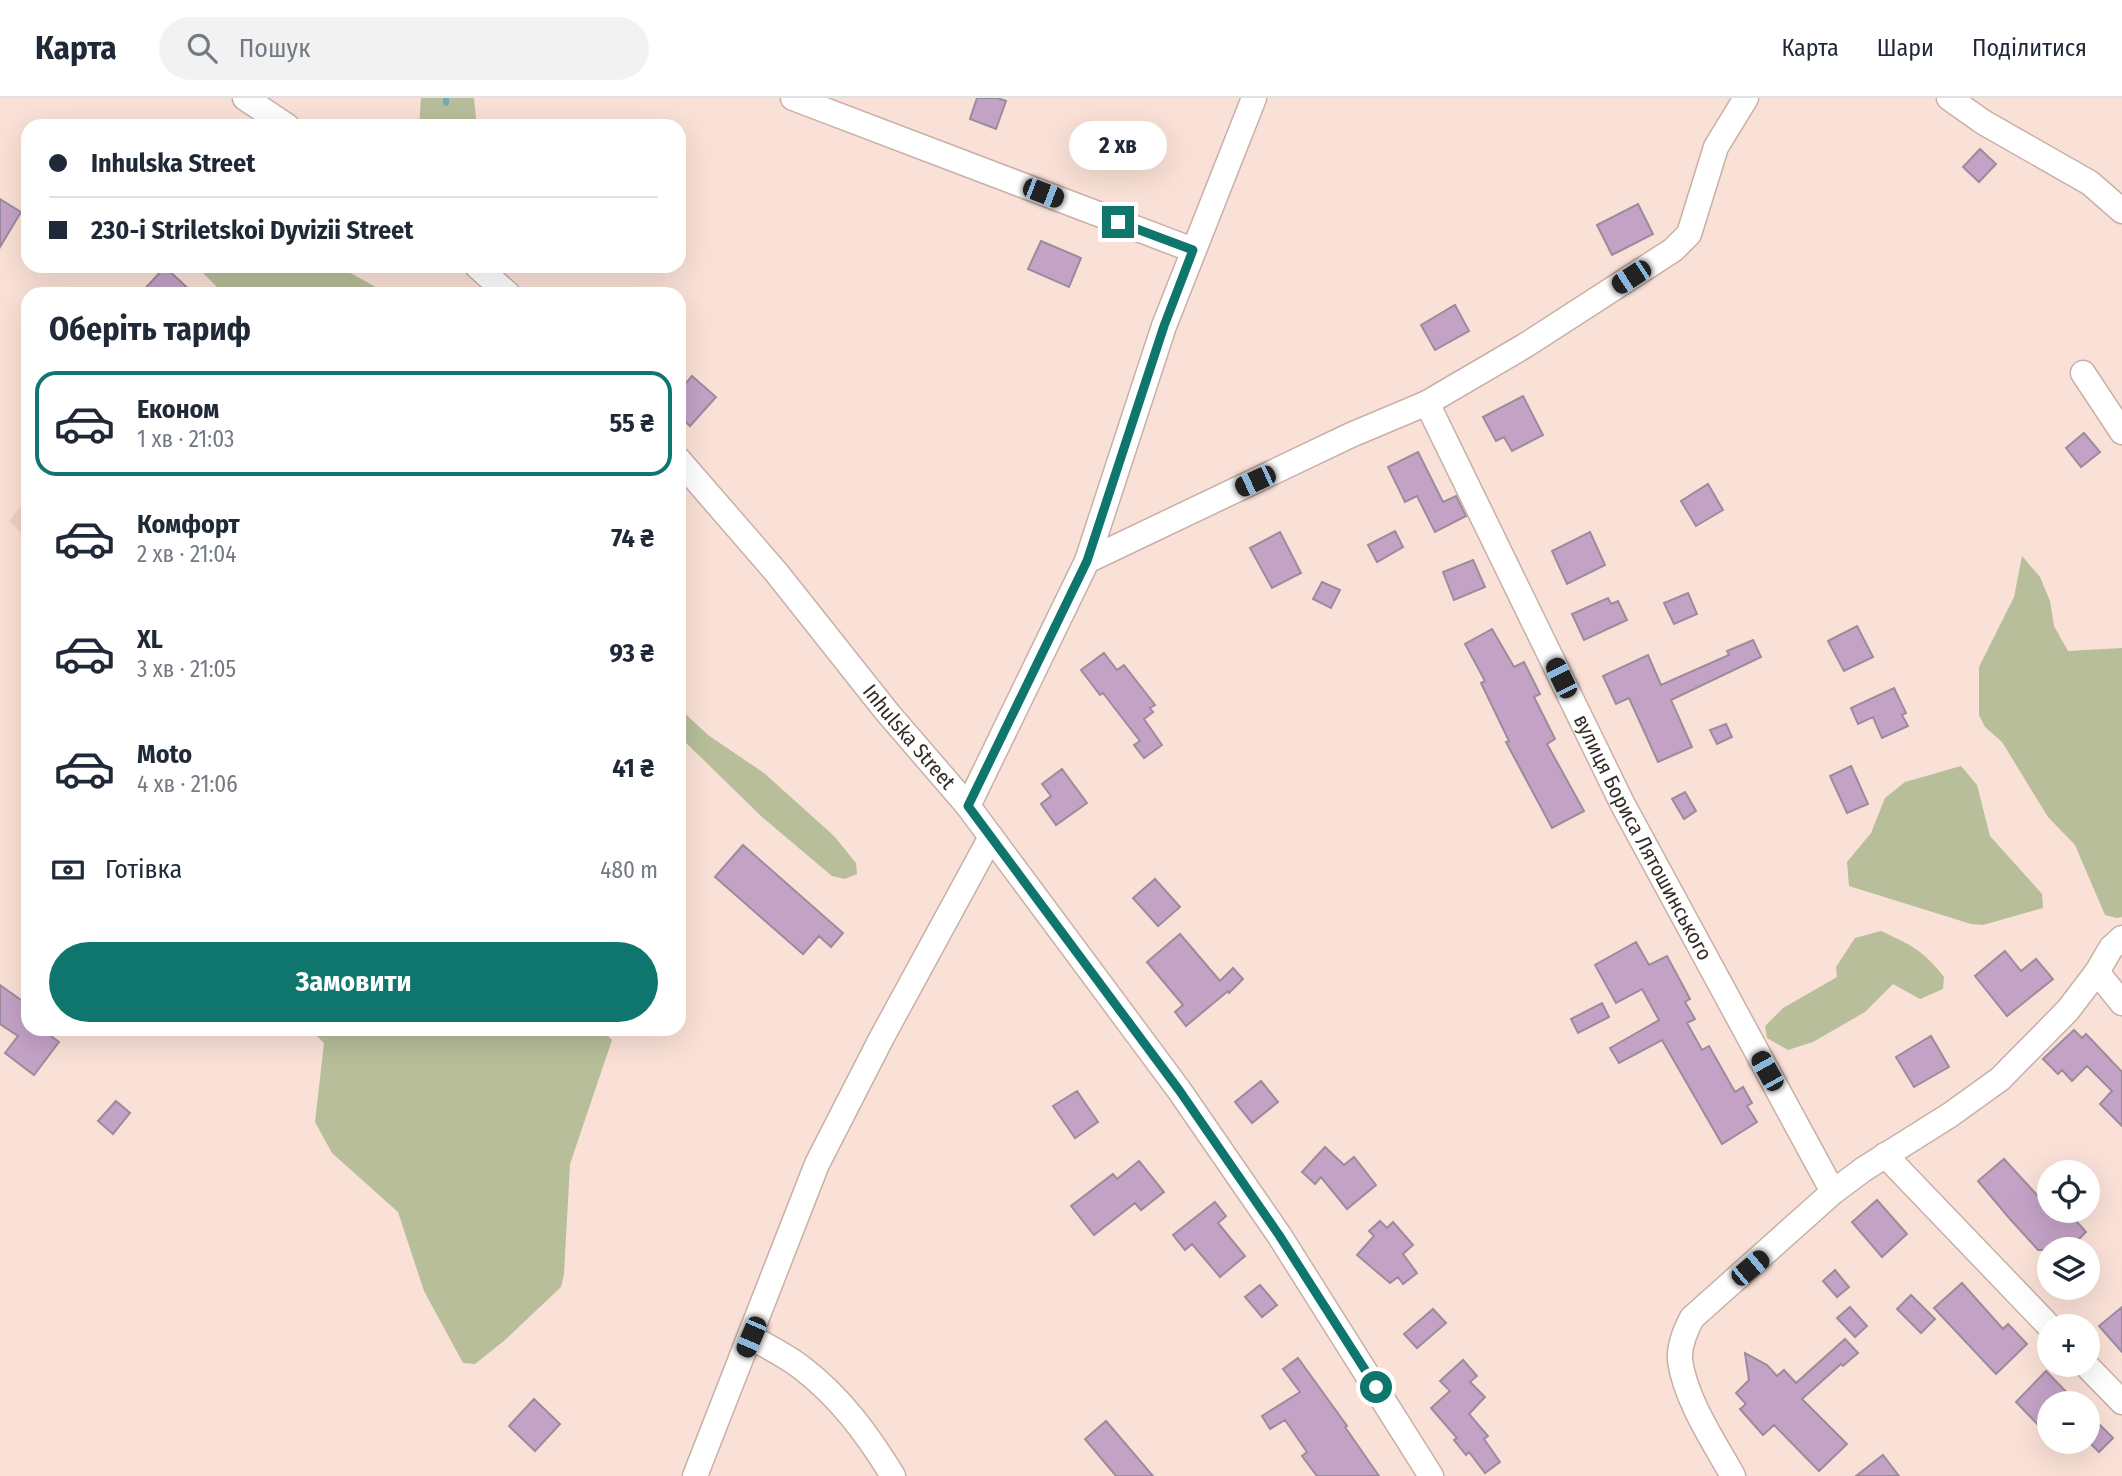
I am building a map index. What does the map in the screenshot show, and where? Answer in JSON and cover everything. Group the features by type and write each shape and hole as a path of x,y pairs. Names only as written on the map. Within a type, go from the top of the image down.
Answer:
{"street":[{"path":"245,98 276,119"},
{"path":"793,98 1193,250"},
{"path":"968,806 1087,561 1164,326 1254,98"},
{"path":"1087,561 1351,435 1427,402 1526,345 1683,242 1689,234 1716,147 1746,98"},
{"path":"1949,98 1983,122 2090,183 2122,211"},
{"path":"485,273 500,287"},
{"path":"2083,373 2122,432"},
{"name":"вулиця Бориса Лятошинського","path":"1427,402 1622,803 1833,1192"},
{"name":"Inhulska Street","path":"686,468 776,572 887,712 968,806 1179,1090 1279,1235 1431,1476"},
{"path":"695,1476 817,1164 990,837"},
{"path":"1733,1476 1704,1425 1685,1379 1680,1358 1683,1337 1692,1318 1833,1192 2000,1079 2068,1010 2097,972 2111,948 2122,938"},
{"path":"2097,972 2122,1003"},
{"path":"1885,1155 2037,1314"},
{"path":"751,1337 801,1367 843,1405 893,1476"},
{"path":"2098,1377 2122,1402"}],"shaded area":[{"path":"21,506 21,532 9,521"}],"green space":[{"path":"421,98 474,98 476,119 420,119"},
{"path":"203,273 350,273 376,287 217,287"},
{"path":"2022,556 2040,577 2050,601 2054,626 2068,651 2122,648 2122,917 2105,915 2075,845 2048,817 2002,742 1985,727 1979,715 1979,667 2014,597"},
{"path":"686,715 708,735 764,773 834,836 856,863 857,874 845,879 832,876 762,817 686,743"},
{"path":"1961,766 1977,785 1990,836 2042,894 2043,908 1983,925 1971,924 1849,886 1847,862 1871,833 1885,798 1905,782"},
{"path":"1881,931 1909,945 1930,960 1944,977 1943,989 1920,999 1893,984 1865,1012 1813,1042 1788,1050 1767,1038 1765,1026 1783,1008 1837,977 1836,967 1855,938"},
{"path":"317,1036 608,1036 612,1040 570,1164 561,1287 505,1340 475,1364 463,1363 424,1291 398,1212 332,1153 315,1122 324,1043"}],"building":[{"path":"977,98 1006,101 996,129 970,119"},
{"path":"1980,149 1996,164 1979,182 1963,167"},
{"path":"0,199 21,212 0,247"},
{"path":"1638,204 1653,234 1612,255 1597,225"},
{"path":"1041,241 1081,258 1069,287 1028,269"},
{"path":"159,273 171,273 186,287 146,287"},
{"path":"1455,305 1469,331 1435,350 1421,325"},
{"path":"692,376 716,397 690,426 686,422 686,383"},
{"path":"1523,396 1543,435 1512,451 1504,437 1496,441 1483,417"},
{"path":"2084,433 2100,452 2081,467 2066,448"},
{"path":"1418,452 1443,502 1456,496 1466,516 1435,532 1417,496 1405,502 1388,467"},
{"path":"1708,484 1723,510 1696,526 1681,501"},
{"path":"1395,531 1403,547 1377,562 1368,545"},
{"path":"1280,532 1301,573 1272,588 1250,548"},
{"path":"1590,532 1605,565 1567,584 1552,551"},
{"path":"1473,560 1485,587 1454,600 1443,572"},
{"path":"1322,582 1340,590 1331,608 1313,599"},
{"path":"1688,593 1697,614 1674,624 1664,603"},
{"path":"1608,598 1611,604 1618,601 1627,620 1584,640 1572,614"},
{"path":"1857,626 1873,657 1844,671 1828,641"},
{"path":"1492,629 1514,667 1524,662 1540,694 1534,697 1555,739 1547,744 1584,811 1552,828 1506,742 1509,741 1481,683 1485,681 1465,644"},
{"path":"1753,640 1761,657 1671,700 1692,747 1658,762 1629,698 1616,704 1603,676 1648,655 1661,685 1729,655 1727,651"},
{"path":"1104,653 1117,670 1124,665 1155,705 1150,708 1153,712 1144,719 1162,745 1144,758 1134,745 1140,741 1103,693 1100,695 1081,670"},
{"path":"1894,688 1906,713 1902,715 1908,726 1882,738 1873,717 1858,724 1851,708"},
{"path":"1726,724 1732,737 1717,744 1710,730"},
{"path":"1851,766 1868,804 1847,813 1830,776"},
{"path":"1062,769 1087,803 1056,825 1041,804 1051,796 1042,784"},
{"path":"1685,792 1696,811 1684,819 1672,799"},
{"path":"743,845 843,933 831,947 819,936 803,954 715,877"},
{"path":"1155,879 1180,907 1158,926 1133,898"},
{"path":"1180,934 1220,981 1233,968 1243,979 1186,1026 1175,1012 1183,1005 1147,962"},
{"path":"1636,942 1649,965 1667,956 1690,999 1685,1002 1695,1019 1687,1023 1702,1050 1709,1046 1735,1092 1743,1087 1752,1103 1747,1106 1757,1122 1722,1144 1662,1040 1619,1063 1610,1048 1659,1020 1642,989 1616,1003 1595,965"},
{"path":"2005,951 2021,971 2036,959 2053,979 2007,1016 1975,976"},
{"path":"0,985 21,1000 21,1036 51,1036 59,1042 34,1075 5,1053 18,1036 0,1024"},
{"path":"1602,1003 1609,1017 1578,1033 1571,1019"},
{"path":"2074,1030 2082,1038 2086,1034 2122,1072 2122,1126 2100,1104 2112,1091 2087,1066 2072,1081 2062,1070 2058,1074 2043,1059"},
{"path":"1931,1036 1949,1067 1914,1087 1896,1057"},
{"path":"1261,1081 1278,1102 1252,1123 1235,1102"},
{"path":"1077,1091 1098,1122 1075,1138 1053,1106"},
{"path":"116,1101 130,1113 113,1134 98,1121"},
{"path":"1325,1147 1344,1165 1354,1157 1376,1185 1347,1209 1321,1177 1315,1184 1302,1172"},
{"path":"2004,1159 2037,1195 2037,1223 2078,1223 2086,1232 2081,1237 2037,1237 2037,1249 1978,1181"},
{"path":"1139,1161 1164,1192 1141,1210 1135,1203 1094,1235 1071,1206 1113,1174 1117,1179"},
{"path":"1877,1200 1907,1234 1882,1257 1852,1222"},
{"path":"1215,1202 1226,1216 1218,1223 1245,1256 1220,1277 1192,1244 1185,1250 1173,1235"},
{"path":"1380,1221 1387,1228 1393,1222 1413,1245 1403,1254 1417,1273 1403,1284 1398,1277 1390,1283 1357,1255 1374,1236 1369,1231"},
{"path":"1835,1270 1849,1287 1837,1297 1823,1281"},
{"path":"1962,1283 2003,1329 2008,1324 2027,1344 1996,1374 1934,1308"},
{"path":"1260,1285 1277,1305 1262,1317 1245,1297"},
{"path":"1911,1295 1935,1319 1921,1333 1897,1309"},
{"path":"1850,1307 1867,1326 1855,1337 1837,1318"},
{"path":"2122,1307 2122,1352 2100,1327"},
{"path":"1433,1309 1446,1323 1417,1348 1404,1334"},
{"path":"1845,1339 1858,1353 1843,1366 1841,1364 1802,1399 1847,1444 1819,1471 1774,1425 1763,1435 1740,1409 1746,1404 1736,1393 1749,1380 1745,1353 1767,1365 1777,1376 1784,1370 1796,1383"},
{"path":"1298,1358 1379,1476 1317,1476 1302,1456 1307,1452 1285,1420 1270,1429 1262,1416 1300,1392 1283,1369"},
{"path":"1463,1360 1477,1376 1470,1382 1485,1397 1469,1414 1488,1436 1484,1439 1500,1462 1485,1473 1469,1452 1466,1455 1454,1440 1457,1438 1431,1408 1450,1391 1440,1381"},
{"path":"2040,1377 2052,1377 2065,1391 2037,1391 2037,1424 2016,1402"},
{"path":"534,1399 560,1424 535,1451 509,1426"},
{"path":"1106,1421 1153,1476 1116,1476 1085,1439"},
{"path":"2100,1425 2113,1438 2100,1451"},
{"path":"1883,1455 1899,1476 1856,1476"}],"waterway":[{"path":"446,98 446,103"}],"route":[{"path":"1118,222 1193,250 1164,326 1087,561 968,806 1179,1090 1279,1235 1376,1387"}]}
